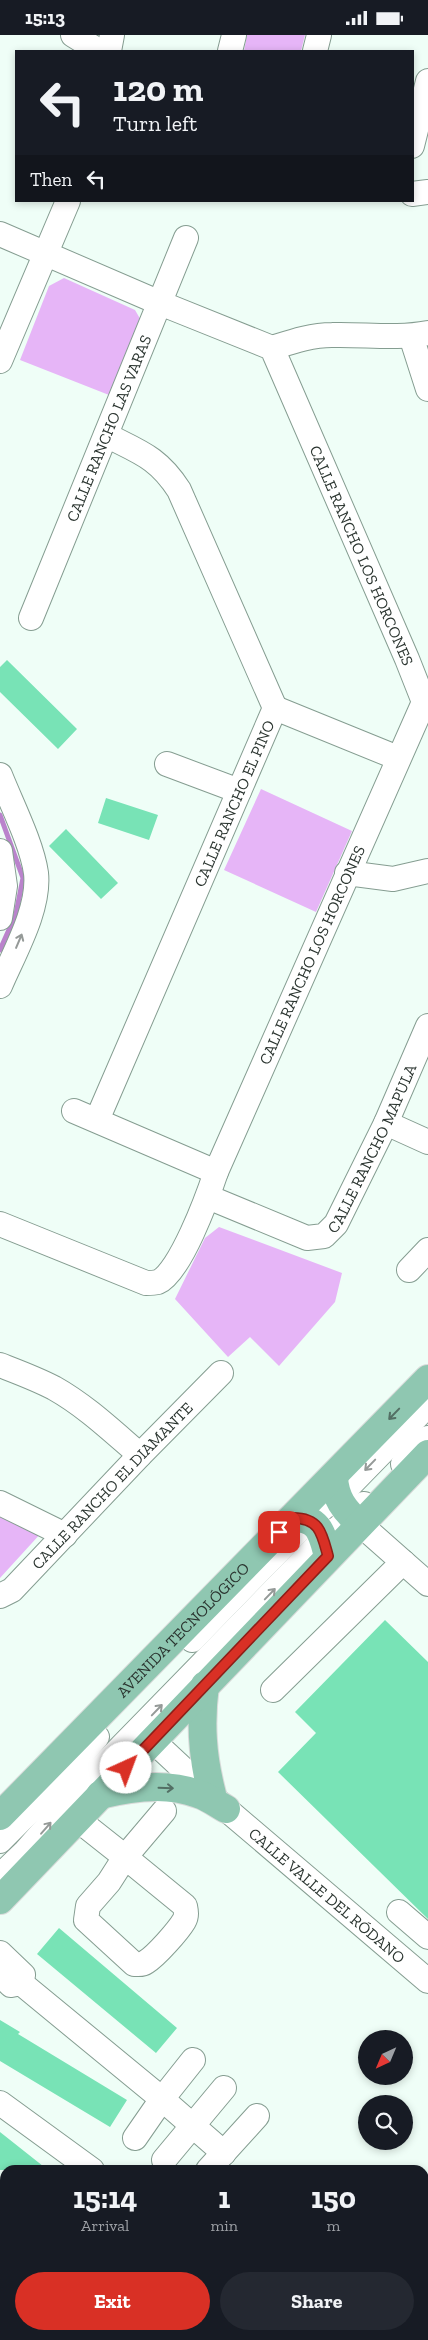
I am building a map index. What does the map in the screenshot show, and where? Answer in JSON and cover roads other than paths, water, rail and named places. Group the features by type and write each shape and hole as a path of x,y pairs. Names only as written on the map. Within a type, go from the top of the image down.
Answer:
{"main road":[{"name":"AVENIDA TECNOLÓGICO","path":"0,1900 205,1685 314,1533 346,1503 428,1379"},
{"name":"AVENIDA TECNOLÓGICO","path":"2,1809 346,1503 428,1454"},
{"path":"205,1685 201,1717 202,1742 206,1770 219,1801"},
{"path":"100,1795 147,1787 177,1788 219,1801"}],"street":[{"path":"73,35 97,50"},
{"path":"109,50 112,35"},
{"path":"230,50 234,35"},
{"path":"316,50 319,35"},
{"path":"414,138 428,81"},
{"path":"414,194 428,192"},
{"path":"0,361 68,202"},
{"path":"0,234 160,303 272,348 311,337 330,335 420,335 428,389"},
{"name":"CALLE RANCHO LAS VARAS","path":"32,618 186,238"},
{"name":"CALLE RANCHO LOS HORCONES","path":"0,1224 146,1283 158,1282 164,1278 178,1261 208,1197 216,1172 398,758 426,703 272,348"},
{"name":"CALLE RANCHO EL PINO","path":"97,1120 275,708 179,490 167,471 158,463 106,435"},
{"path":"275,708 398,758"},
{"path":"168,764 239,791"},
{"path":"0,775 29,849 36,872 36,891 33,906 0,986"},
{"path":"0,851 5,886 0,918"},
{"path":"347,873 393,879 428,871"},
{"name":"CALLE RANCHO MAPULA","path":"208,1197 307,1238 324,1236 336,1224 386,1123 428,1025"},
{"path":"74,1111 216,1172"},
{"path":"386,1123 428,1142"},
{"path":"409,1271 428,1249"},
{"path":"0,1365 52,1387 74,1400 92,1413 140,1455"},
{"name":"CALLE RANCHO EL DIAMANTE","path":"0,1596 12,1590 221,1373"},
{"path":"346,1503 428,1405"},
{"path":"346,1503 428,1438"},
{"path":"0,1503 65,1535"},
{"path":"346,1503 403,1563 428,1584"},
{"path":"0,1841 41,1800 76,1758 314,1533"},
{"path":"0,1876 25,1851 314,1533"},
{"path":"273,1690 403,1563"},
{"name":"CALLE VALLE DEL RÓDANO","path":"152,1740 219,1801 428,1981"},
{"path":"77,1819 125,1857 184,1905 186,1913 184,1920 148,1961 142,1965 134,1964 86,1920 88,1906 109,1882 125,1857 164,1811"},
{"path":"399,1912 428,1937"},
{"path":"0,1953 23,1975 11,1979"},
{"path":"11,1979 162,2099 192,2126 216,2162 257,2116"},
{"path":"134,2138 193,2060"},
{"path":"164,2160 224,2088"},
{"path":"0,2103 85,2165"}],"waterway":[{"path":"0,815 23,878 16,914 0,950"}]}
